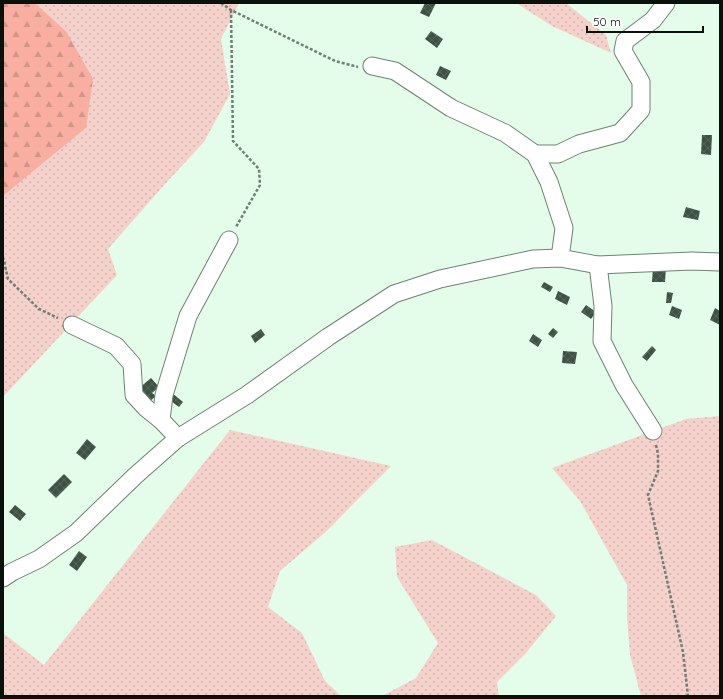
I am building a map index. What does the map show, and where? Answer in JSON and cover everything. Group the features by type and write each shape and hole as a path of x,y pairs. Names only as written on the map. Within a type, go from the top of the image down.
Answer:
{"street":[{"path":"535,154 558,154 579,144 620,133 641,110 641,82 623,51 625,41 652,20 666,3"},
{"path":"372,66 395,71 451,108 505,133 535,154 549,182 564,228 560,258"},
{"path":"161,420 164,395 188,316 229,240"},
{"path":"3,578 39,559 76,533 135,476 178,438 247,395 328,337 394,294 440,279 533,259 560,258 598,265 692,261 720,262"},
{"path":"598,265 603,306 602,342 624,385 653,431"},
{"path":"72,325 116,346 132,364 134,395 178,438"}],"path":[{"path":"221,3 231,10 335,62 357,68 372,66"},
{"path":"229,240 260,185 259,169 234,141 231,10"},
{"path":"3,257 8,279 39,309 72,325"},
{"path":"653,431 658,454 658,471 648,495 683,652 688,696"}],"shaded area":[{"path":"35,3 239,3 221,39 230,94 204,142 108,249 117,275 3,397 3,196 86,128 66,31"},
{"path":"516,3 566,3 606,35 611,53 552,26"},
{"path":"720,416 720,696 641,696 630,655 627,617 627,585 580,501 552,468 686,419"},
{"path":"230,430 391,466 328,530 280,571 268,607 302,633 325,681 341,696 3,696 3,633 44,665"},
{"path":"432,540 536,595 556,616 526,653 497,682 499,696 382,696 416,678 438,643 397,577 395,547"}],"green space":[{"path":"3,3 35,3 66,31 93,79 86,128 3,196"}],"building":[{"path":"425,3 436,3 429,17 420,13"},
{"path":"431,31 443,39 437,48 425,39"},
{"path":"440,66 451,71 446,80 436,75"},
{"path":"702,135 712,135 711,155 701,154"},
{"path":"686,207 700,211 698,220 683,217"},
{"path":"653,267 666,267 665,282 652,282"},
{"path":"544,282 553,287 550,292 541,287"},
{"path":"558,291 570,297 567,305 555,299"},
{"path":"667,292 673,293 671,303 666,303"},
{"path":"586,305 596,312 591,319 581,312"},
{"path":"672,306 682,310 679,319 669,315"},
{"path":"715,308 720,311 720,325 710,320"},
{"path":"553,328 558,332 553,338 548,334"},
{"path":"261,329 265,335 255,343 251,336"},
{"path":"533,334 542,340 538,347 529,341"},
{"path":"652,346 656,350 647,361 642,357"},
{"path":"563,351 577,352 575,364 562,363"},
{"path":"151,378 159,387 152,393 156,396 149,402 138,389"},
{"path":"172,393 183,402 179,407 168,399"},
{"path":"87,439 96,447 85,460 76,453"},
{"path":"64,474 72,482 56,498 48,490"},
{"path":"15,505 26,514 20,521 9,512"},
{"path":"79,551 87,557 77,571 69,565"}]}
